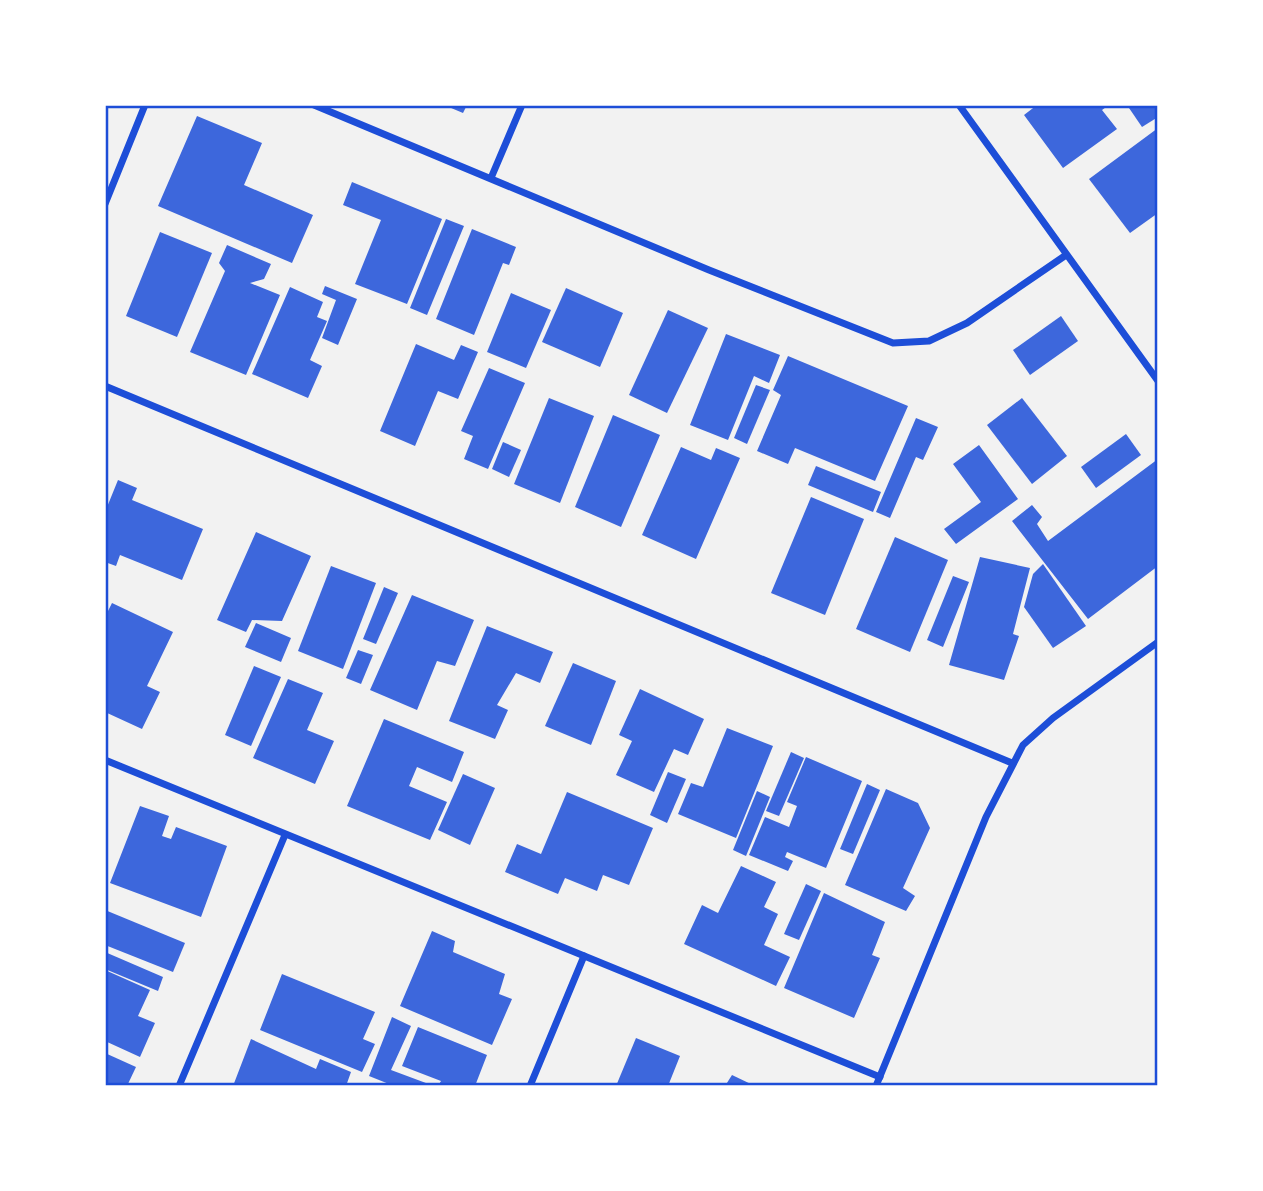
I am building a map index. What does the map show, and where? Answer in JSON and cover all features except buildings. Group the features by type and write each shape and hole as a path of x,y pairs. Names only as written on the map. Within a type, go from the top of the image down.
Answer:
{"street":[{"path":"105,204 145,105"},
{"path":"314,105 709,270 893,343 929,341 967,323 1066,255"},
{"path":"491,178 522,105"},
{"path":"960,105 1158,381"},
{"path":"105,386 1012,763"},
{"path":"876,1086 986,817 1023,745 1038,730 1158,642"},
{"path":"105,760 880,1077"},
{"path":"179,1086 285,835"},
{"path":"530,1086 584,956"}]}
